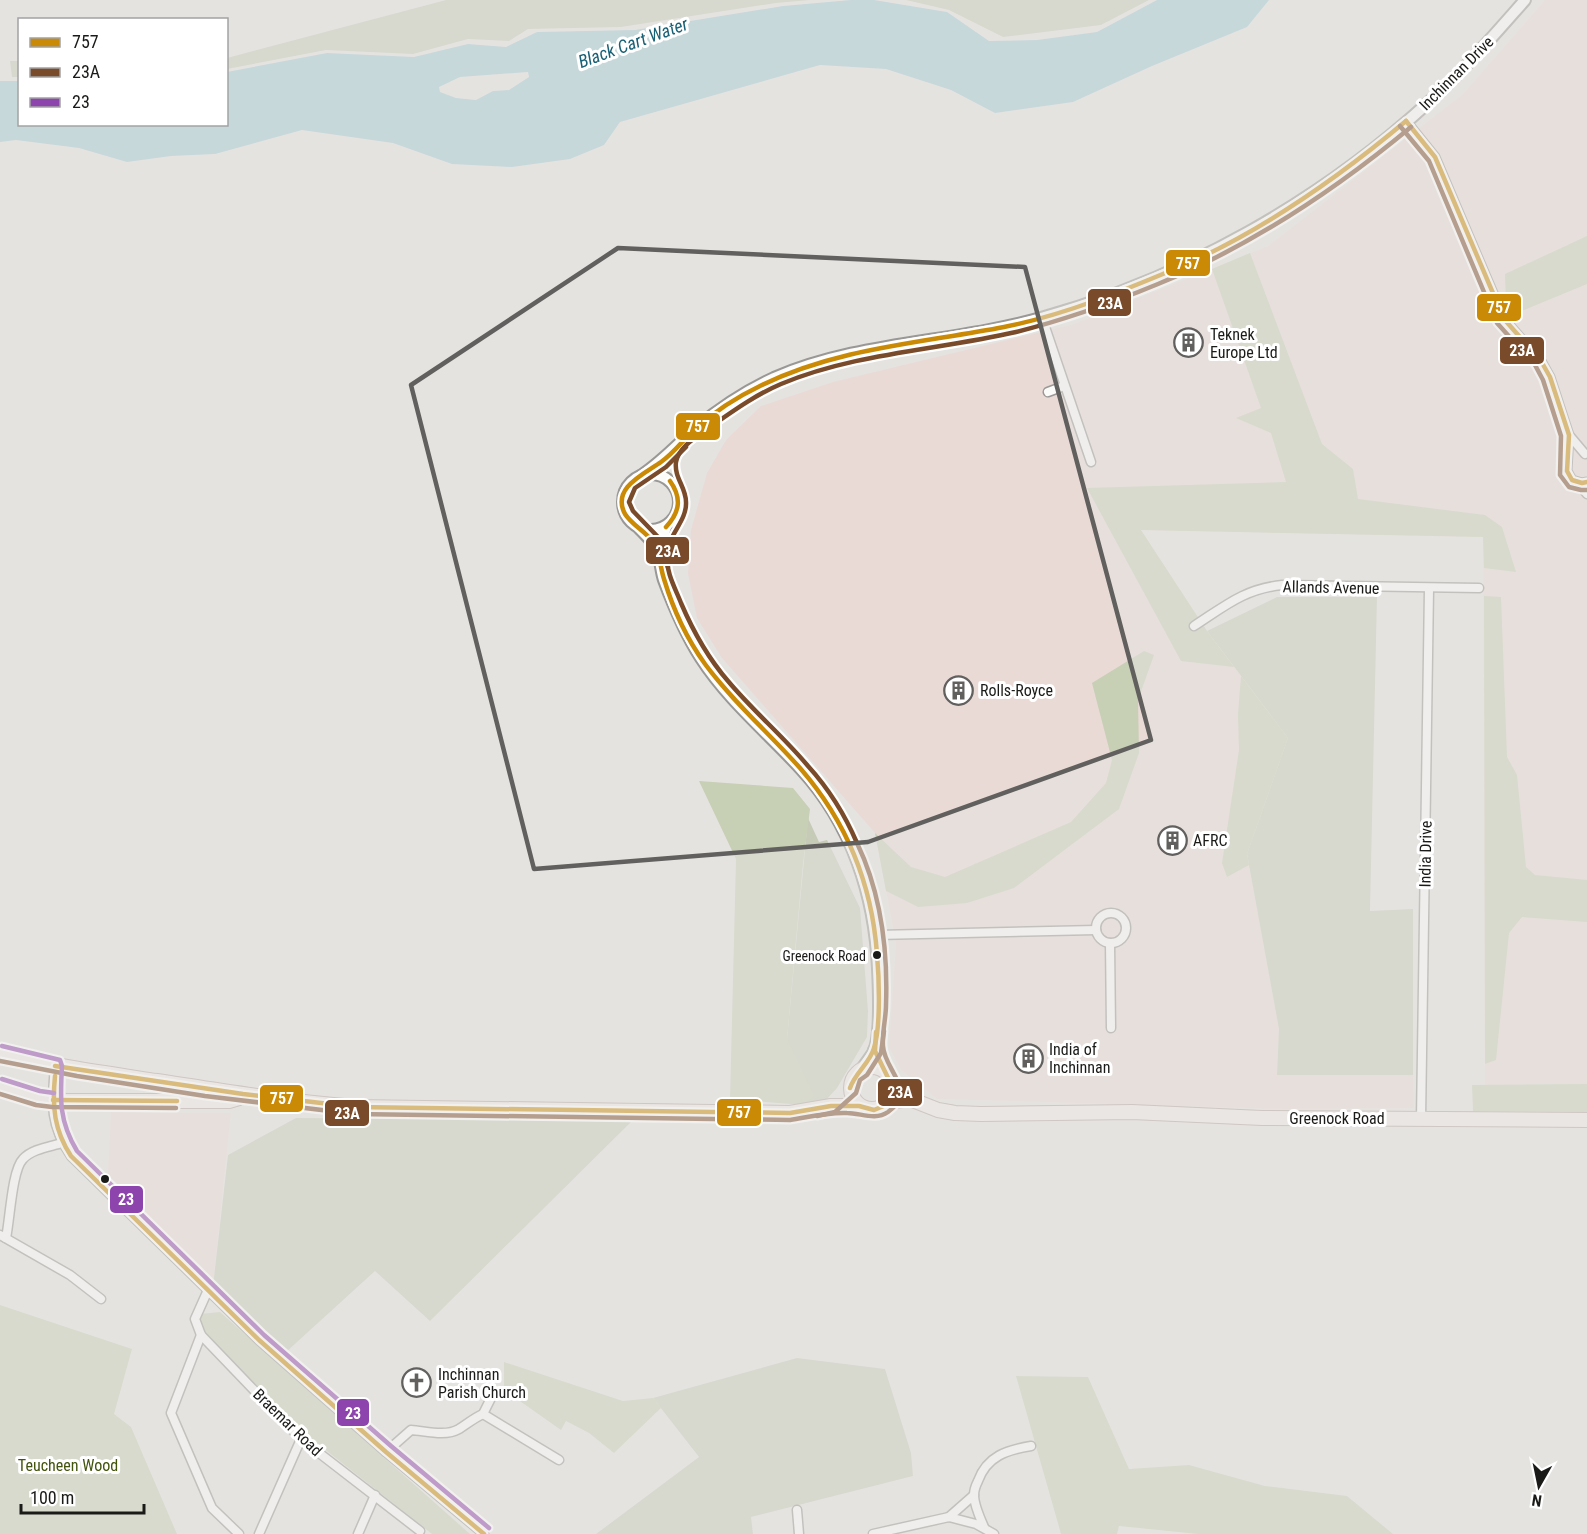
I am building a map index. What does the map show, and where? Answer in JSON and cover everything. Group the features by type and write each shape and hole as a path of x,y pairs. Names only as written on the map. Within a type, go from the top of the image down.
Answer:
{"main road":[{"path":"0,1053 55,1066 126,1077 303,1103 356,1107 790,1113 831,1106 859,1106 874,1110 888,1102 893,1090 892,1082 883,1070 872,1067 861,1070 852,1079 850,1088 852,1096 859,1106"},
{"path":"126,1077 127,1102"},
{"name":"Greenock Road","path":"892,1082 910,1099"},
{"path":"0,1086 38,1098 53,1100 229,1101 246,1095"},
{"path":"831,1106 850,1088"},
{"name":"Greenock Road","path":"888,1102 910,1099 938,1110 955,1113 1132,1112 1262,1118 1587,1120"}],"street":[{"name":"Inchinnan Drive","path":"642,475 670,454 718,410 757,387 804,366 866,350 1042,318 1158,276 1248,232 1331,180 1380,143 1460,72 1525,0"},
{"path":"1406,121 1435,157 1504,319 1541,361 1550,377 1569,435 1567,471 1572,480 1587,494"},
{"path":"1042,318 1091,462"},
{"path":"1048,392 1064,386"},
{"path":"1569,435 1586,454"},
{"path":"670,454 670,481"},
{"path":"1569,461 1576,454 1586,454"},
{"path":"658,553 666,527 678,512 678,493 670,481 661,476 642,475 633,479 627,487 622,506 631,523 651,540 658,553 663,576 680,621 701,659 728,694 803,771 824,798 852,847 860,868 868,892 877,935 879,1006 874,1050 861,1070"},
{"path":"1576,482 1587,482"},
{"path":"639,528 648,531 666,527"},
{"name":"Allands Avenue","path":"1194,626 1240,596 1261,587 1282,585 1479,588"},
{"name":"India Drive","path":"1421,1119 1429,589"},
{"path":"1110,912 1120,915 1126,923 1126,933 1119,940 1110,943 1101,939 1096,930 1097,920 1110,912"},
{"path":"877,935 1096,930"},
{"path":"1110,943 1111,1028"},
{"path":"874,1050 883,1070"},
{"path":"55,1066 53,1120 62,1143 71,1156 259,1340 386,1452 484,1534"},
{"path":"62,1143 36,1150 24,1157 19,1164 15,1174 11,1216 3,1237 70,1275 101,1299"},
{"path":"208,1290 195,1319 201,1335 171,1413 212,1508 239,1534"},
{"name":"Braemar Road","path":"201,1335 302,1439 420,1531"},
{"path":"386,1452 411,1430 450,1432 483,1414 494,1392"},
{"path":"483,1414 559,1460"},
{"path":"259,1534 302,1439"},
{"path":"949,1517 974,1494 981,1473 988,1463 1011,1449 1031,1446"},
{"path":"974,1494 984,1527"},
{"path":"358,1534 375,1495"},
{"path":"797,1510 799,1534"},
{"path":"873,1534 949,1517 984,1527 994,1534"}],"highlighted area":[{"path":"618,248 1025,267 1151,740 868,842 534,869 411,385"}],"shaded area":[{"path":"1545,0 1587,0 1587,1084 1485,1085 1483,537 1141,530 1207,631 1288,738 1247,854 1279,1029 1277,1074 1413,1075 1414,1108 1285,1109 937,1099 901,1070 889,1047 896,943 875,833 722,658 697,618 688,574 691,530 707,473 726,440 761,406 833,382 1074,324 1268,246 1463,94"},
{"path":"111,1112 231,1113 213,1286 107,1187"}],"green space":[{"path":"446,0 810,0 776,3 621,27 528,29 509,41 468,39 413,54 326,50 228,69 228,58"},
{"path":"906,0 1149,0 1101,25 1003,37 949,10"},
{"path":"10,61 18,61 18,77 12,77"},
{"path":"1587,236 1587,284 1514,314 1506,302 1505,274"},
{"path":"1250,253 1322,444 1353,469 1358,499 1485,515 1502,527 1516,572 1484,568 1483,537 1141,530 1207,631 1234,667 1181,661 1087,488 1286,482 1271,433 1236,418 1261,408 1212,269"},
{"path":"1484,596 1501,597 1507,757 1517,775 1526,867 1535,875 1587,880 1587,922 1522,917 1509,933 1496,1060 1485,1064"},
{"path":"1277,597 1377,597 1370,911 1413,909 1413,1075 1277,1075 1279,1029 1247,854 1288,738 1207,631"},
{"path":"1144,651 1154,655 1138,700 1139,753 1119,809 1014,888 967,903 918,907 886,891 875,833 911,867 945,877 1071,822 1106,783 1112,760 1092,683"},
{"path":"1241,676 1288,738 1247,854 1249,865 1227,877 1222,863 1239,750 1238,714"},
{"path":"699,781 793,788 810,809 787,1039 814,1096 803,1105 730,1099 736,859"},
{"path":"808,818 819,842 827,840 860,908 868,1011 867,1037 837,1088 827,1099 803,1105 787,1039"},
{"path":"1587,1084 1587,1112 1473,1111 1472,1085"},
{"path":"296,1118 633,1120 430,1321 375,1271 285,1353 213,1286 228,1155"},
{"name":"Teucheen Wood","path":"0,1305 132,1349 114,1414 131,1427 177,1534 0,1534"},
{"path":"220,1312 470,1534 432,1534 308,1436 207,1336 200,1314"},
{"path":"797,1358 885,1369 911,1453 913,1476 751,1517 753,1534 596,1534 699,1457 653,1398"},
{"path":"504,1362 623,1401 653,1398 661,1408 614,1453 589,1433 566,1421 561,1430 504,1390"},
{"path":"1016,1376 1088,1377 1129,1469 1189,1465 1265,1486 1347,1496 1393,1534 1198,1534 1119,1526 1117,1534 1061,1534"}],"water":[{"name":"Black Cart Water","path":"874,0 947,12 989,41 1037,40 1097,32 1157,0 1269,0 1247,27 1073,102 995,113 951,90 886,69 820,65 620,122 604,145 570,159 512,167 452,164 393,143 302,130 215,154 171,156 127,162 79,148 16,140 0,142 0,81 18,81 18,126 228,126 228,72 327,53 414,57 468,44 506,47 537,32 635,30 783,6","holes":["528,72 529,77 509,90 493,91 476,100 456,98 440,92 439,87 460,77"]}],"transit line":[{"name":"757","path":"1406,121 1435,157 1504,319 1541,361 1550,377 1569,435 1567,471 1572,480 1587,482"},
{"name":"757","path":"850,1088 874,1048 878,1028 878,964 874,928 863,879 843,832 816,788 727,691 698,654 686,634 672,601 653,542 625,514 622,497 626,489 638,477 666,458 710,417 734,400 760,386 789,373 849,355 1027,322 1072,309 1139,284 1212,252 1271,219 1354,163 1406,121"},
{"name":"23A","path":"1400,126 1429,161 1497,323 1535,365 1543,380 1561,436 1560,475 1569,487 1587,490"},
{"name":"23A","path":"0,1061 77,1076 205,1096 355,1114 790,1120 833,1113 878,1116 888,1112 896,1104 900,1096 900,1088 883,1046 886,963 881,922 872,882 852,833 829,793 815,774 721,672 702,644 686,613 671,580 667,562 668,548 683,516 686,502 676,468 678,456 695,438 744,404 781,384 838,365 987,338 1070,317 1192,269 1259,234 1322,195 1411,127"},
{"name":"23A","path":"668,567 659,538 633,511 629,502 635,488 666,467 686,447"},
{"name":"757","path":"666,527 678,505 678,499 670,481"},
{"name":"23A","path":"817,1116 835,1112 856,1093 860,1080 867,1075 881,1053 884,1031"},
{"name":"757","path":"55,1066 243,1094 356,1107 790,1113 831,1106 859,1106 874,1110 886,1105 892,1099 893,1092 875,1051 876,1032"},
{"name":"23","path":"2,1046 60,1060 62,1110 67,1130 77,1151 264,1335 489,1528"},
{"name":"757","path":"55,1076 56,1118 61,1137 71,1156 259,1340 386,1452 484,1534"},
{"name":"23","path":"2,1079 54,1093"},
{"name":"23A","path":"0,1094 36,1105 52,1107 176,1108"},
{"name":"757","path":"53,1100 177,1101"}],"place":[{"name":"Teknek Europe Ltd","path":"1189,343"},
{"name":"Rolls-Royce","path":"959,690"},
{"name":"AFRC","path":"1172,840"},
{"name":"Greenock Road","path":"877,955"},
{"name":"India of Inchinnan","path":"1028,1058"},
{"name":"Inchinnan Parish Church","path":"417,1383"}]}
